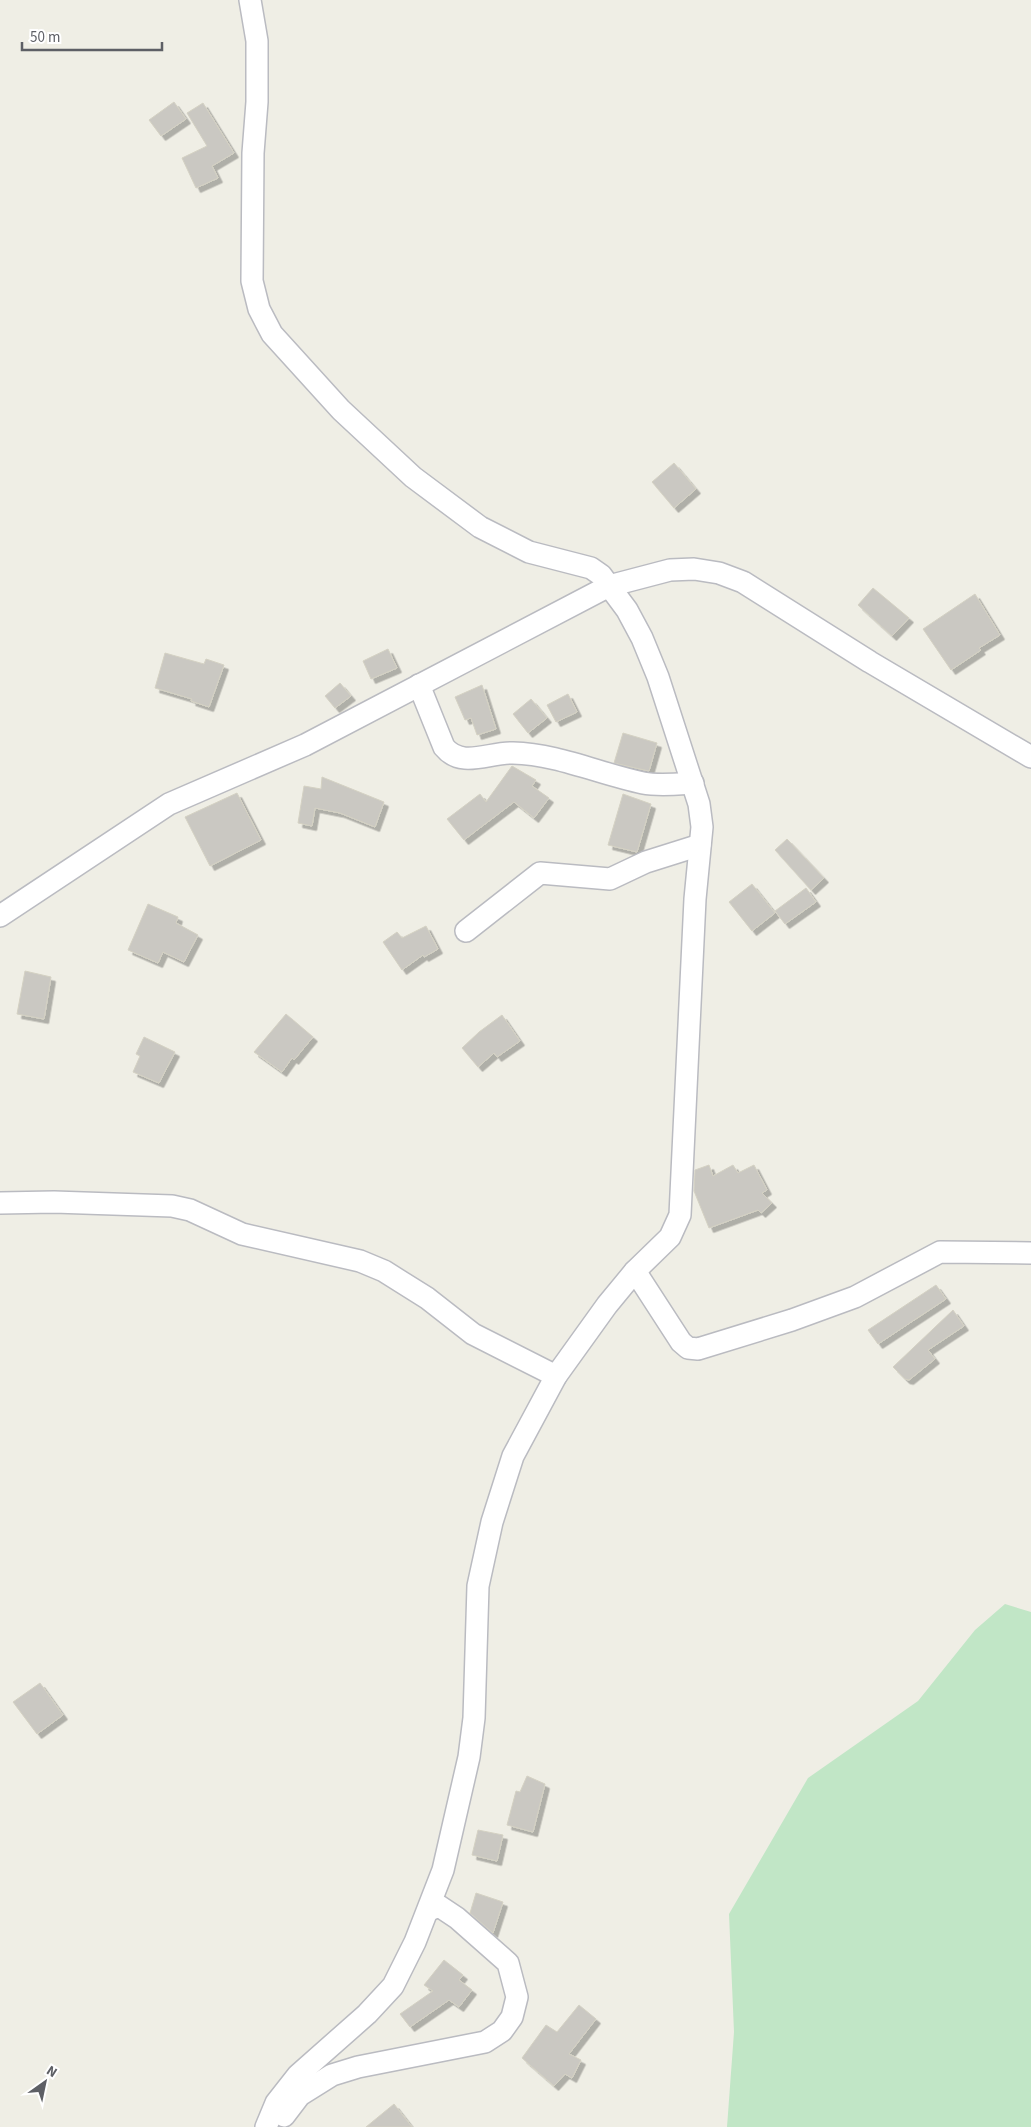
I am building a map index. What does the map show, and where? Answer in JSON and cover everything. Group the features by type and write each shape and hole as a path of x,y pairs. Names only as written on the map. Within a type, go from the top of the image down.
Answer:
{"street":[{"path":"250,0 257,40 257,102 253,152 252,281 259,309 272,334 341,410 428,488 480,527 529,552 591,568 601,576 642,638 658,677 675,734 693,783 699,804 702,827 689,996 680,1215 670,1237 635,1271 607,1305 556,1376 513,1456 492,1522 478,1586 474,1718 469,1757 443,1870 429,1910 393,1986 367,2014 298,2075 276,2103 266,2127"},
{"path":"0,916 169,804 304,745 418,685 498,646 609,586 670,570 694,569 720,573 743,582 870,662 1031,758"},
{"path":"418,685 444,747 450,754 458,758 512,753 586,767 645,783 693,783"},
{"path":"466,931 540,873 610,879 646,862 700,846"},
{"path":"0,1203 54,1202 172,1206 190,1210 242,1234 360,1262 384,1270 427,1298 473,1334 556,1376"},
{"path":"635,1271 681,1342 688,1348 698,1349 792,1320 856,1297 940,1252 1031,1253"},
{"path":"276,2127 300,2095 332,2075 358,2067 485,2042 502,2031 512,2017 517,1997 508,1963 457,1918 439,1906 429,1910"}],"green space":[{"path":"1005,1604 1031,1612 1031,2127 727,2127 734,2032 729,1914 808,1778 918,1701 975,1630"}],"building":[{"path":"174,102 186,119 161,136 149,120"},
{"path":"203,103 234,153 212,166 218,178 196,188 182,158 207,146 187,113"},
{"path":"674,463 696,489 674,508 652,482"},
{"path":"873,588 909,618 892,636 858,605"},
{"path":"975,594 1000,635 979,648 981,650 951,670 923,629"},
{"path":"388,649 397,668 371,679 363,661"},
{"path":"165,653 204,664 206,659 224,665 209,707 191,701 192,699 155,688"},
{"path":"340,683 351,696 335,708 325,696"},
{"path":"482,685 496,729 477,735 471,718 465,720 455,697"},
{"path":"568,694 577,712 556,722 547,705"},
{"path":"531,699 547,718 528,733 513,714"},
{"path":"623,733 657,743 649,771 614,763"},
{"path":"512,766 536,780 532,786 549,798 534,818 514,802 464,840 447,819 480,794 486,802"},
{"path":"322,777 384,802 375,827 340,813 315,808 312,826 298,823 304,786 321,789"},
{"path":"237,793 261,840 210,866 185,817"},
{"path":"623,794 651,804 637,852 608,845"},
{"path":"787,839 824,878 811,890 775,850"},
{"path":"752,884 775,913 752,931 729,902"},
{"path":"806,888 816,902 785,924 775,911"},
{"path":"148,904 178,917 176,923 198,935 184,962 163,952 158,963 128,950"},
{"path":"426,926 438,949 424,957 423,955 402,970 383,942 397,932 402,938"},
{"path":"25,971 51,977 44,1019 17,1014"},
{"path":"286,1014 313,1037 294,1060 292,1058 282,1072 254,1052"},
{"path":"502,1015 520,1041 497,1057 494,1053 478,1067 462,1048 479,1032"},
{"path":"144,1037 175,1052 159,1083 133,1072 140,1056 136,1054"},
{"path":"709,1165 713,1176 733,1165 738,1173 754,1165 767,1190 762,1193 772,1203 761,1213 758,1210 709,1228 694,1191 695,1170"},
{"path":"936,1285 946,1299 878,1344 868,1330"},
{"path":"953,1310 964,1326 928,1350 935,1359 909,1380 905,1379 893,1367"},
{"path":"40,1683 63,1715 37,1734 13,1702"},
{"path":"527,1776 545,1784 533,1832 507,1825 516,1791 520,1792"},
{"path":"478,1830 503,1835 497,1861 472,1855"},
{"path":"476,1893 503,1902 493,1933 470,1913"},
{"path":"444,1960 463,1975 459,1980 472,1990 459,2007 449,2000 410,2027 400,2014 433,1991 424,1985"},
{"path":"579,2005 596,2019 569,2054 581,2060 572,2078 565,2074 554,2086 522,2058 546,2025 557,2032"},
{"path":"394,2104 412,2127 366,2127"}]}
